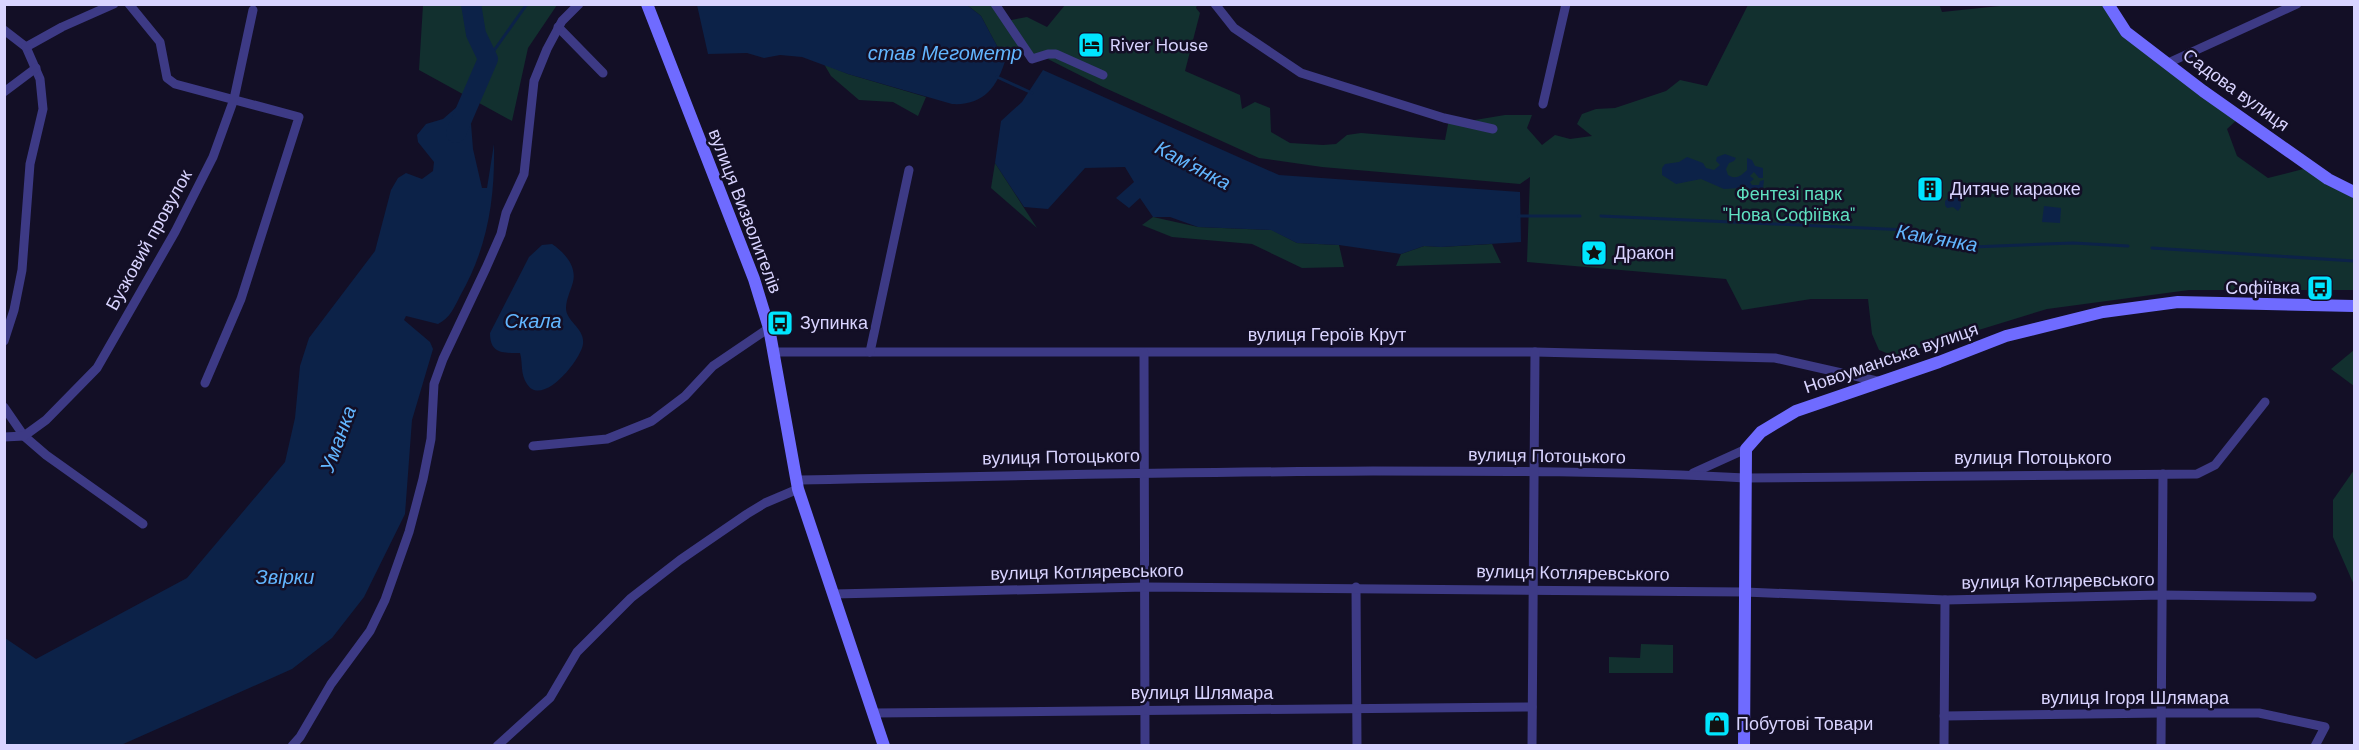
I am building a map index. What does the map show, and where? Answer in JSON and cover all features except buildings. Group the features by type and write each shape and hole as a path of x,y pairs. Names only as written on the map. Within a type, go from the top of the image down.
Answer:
{"street":[{"path":"26,47 62,27 114,4"},
{"path":"129,4 160,42 167,78 175,84 298,117 241,299 205,383"},
{"path":"292,746 300,737 331,684 370,631 385,600 409,532 423,479 431,439 434,384 501,234 506,213 524,174 534,81 558,27 579,4"},
{"name":"вулиця Визволителів","path":"647,4 747,261 769,328 797,484 884,746"},
{"path":"995,4 1032,59 1056,54 1103,75"},
{"path":"1215,4 1234,28 1301,73 1444,118 1493,129"},
{"path":"1543,104 1566,4"},
{"name":"Садова вулиця","path":"2108,4 2126,32 2203,91 2320,172 2355,192"},
{"path":"2271,4 2272,17"},
{"path":"2168,63 2297,4"},
{"name":"Бузковий провулок","path":"24,436 46,420 97,368 184,213 213,157 234,99 253,10"},
{"path":"558,27 603,73"},
{"path":"4,30 26,47 40,79 43,109 30,164 22,270 14,310 4,341"},
{"path":"4,92 36,68"},
{"path":"870,352 909,170"},
{"name":"Новоуманська вулиця","path":"1746,449 1761,432 1796,411 1877,381 1939,362 2006,336 2103,312 2178,302 2355,306"},
{"path":"533,446 608,439 652,421 685,396 713,366 733,350 769,328"},
{"name":"вулиця Героїв Крут","path":"774,352 1535,352 1776,358 1877,381"},
{"path":"1532,746 1535,352"},
{"path":"1144,353 1145,746"},
{"name":"вулиця Потоцького","path":"797,484 1145,472 1534,471 1690,474 1745,478 2197,474 2215,465 2265,402"},
{"path":"4,407 24,436 143,524"},
{"path":"4,436 24,436"},
{"path":"1690,474 1746,449 1744,746"},
{"path":"2161,746 2163,474"},
{"path":"497,746 550,698 577,652 631,598 680,560 747,514 797,484"},
{"name":"вулиця Котляревського","path":"834,594 1144,587 1356,587 1745,592 1945,600 2161,595 2312,597"},
{"path":"1356,587 1357,746"},
{"path":"1944,746 1945,600"},
{"name":"вулиця Шлямара","path":"874,713 1532,708"},
{"name":"вулиця Ігоря Шлямара","path":"1944,717 2259,713 2325,727 2315,746"}],"green space":[{"name":"Фентезі парк \"Нова Софіївка\"","path":"1939,4 1942,12 2019,4 2108,5 2126,32 2240,117 2227,129 2237,156 2268,178 2311,167 2354,192 2354,290 2189,290 2047,309 1894,356 1879,350 1872,334 1868,299 1811,299 1742,310 1726,279 1527,262 1530,177 1520,184 1322,167 1259,158 1103,87 1042,56 1020,54 1005,61 981,16 967,5 995,5 1006,21 1027,17 1047,27 1065,5 1197,5 1196,8 1200,13 1185,71 1240,95 1242,109 1255,102 1270,108 1271,132 1290,143 1336,144 1347,135 1361,133 1445,140 1449,119 1463,122 1505,115 1532,115 1527,128 1542,145 1555,135 1570,139 1592,136 1577,124 1582,114 1596,109 1615,108 1666,91 1680,80 1707,86 1748,5"},
{"path":"423,5 557,5 528,48 512,121 419,70"},
{"path":"824,64 848,74 926,97 918,116 893,102 859,100 831,76"},
{"path":"995,163 1037,228 991,188"},
{"path":"1153,217 1198,227 1272,230 1297,243 1339,245 1344,267 1302,268 1252,244 1172,237 1142,225"},
{"path":"1492,244 1501,263 1396,266 1401,254 1424,246"},
{"path":"2354,350 2354,386 2331,369"},
{"path":"2354,470 2354,585 2333,537 2333,500"},
{"path":"1641,644 1673,645 1673,673 1609,673 1609,657 1640,658"}],"water":[{"name":"став Мегометр","path":"697,5 967,5 981,16 1005,61 998,79 987,93 972,102 952,104 848,74 802,57 780,55 764,58 747,53 708,54"},
{"path":"1043,70 1279,175 1520,192 1521,242 1424,246 1401,254 1339,245 1297,243 1271,230 1198,227 1170,217 1153,217 1140,198 1129,208 1116,198 1134,182 1125,167 1085,168 1048,209 1024,207 995,163 1001,121 1022,102"},
{"name":"Звірки","path":"458,106 470,111 473,149 482,188 487,188 494,144 493,184 488,222 470,278 449,316 438,324 406,316 404,320 430,342 433,349 412,420 405,514 364,597 332,638 292,669 121,745 5,745 5,638 36,659 187,578 285,462 295,418 300,366 309,338 375,251 391,190 398,178 406,173 422,179 433,171 434,162 418,142 417,135 426,124 443,119"},
{"path":"1725,154 1736,158 1729,163 1726,169 1728,175 1738,177 1743,174 1747,170 1747,158 1752,160 1755,166 1763,168 1763,178 1759,178 1754,172 1750,176 1754,179 1750,182 1752,185 1759,185 1760,181 1764,180 1763,189 1749,195 1741,188 1724,189 1701,179 1676,184 1662,175 1662,168 1665,164 1679,162 1687,157 1714,170 1720,165 1716,161 1717,157"},
{"path":"1952,195 1960,198 1961,207 1958,211 1953,207 1947,208 1945,205 1945,201"},
{"path":"2044,206 2061,208 2060,223 2042,222"},
{"name":"Скала","path":"552,244 565,255 573,270 573,282 566,308 569,317 583,338 583,344 576,360 560,379 542,390 534,390 523,376 520,353 495,349 490,333 529,257 542,245"}],"waterway":[{"name":"Уманка","path":"456,133 488,59 476,34 471,4"},
{"name":"Кам'янка","path":"488,59 527,4"},
{"name":"Кам'янка","path":"997,77 1032,93"},
{"name":"Кам'янка","path":"1519,216 1580,216"},
{"name":"Кам'янка","path":"1601,216 1907,230 1972,247 2073,243 2128,246"},
{"name":"Кам'янка","path":"2152,248 2354,261"}],"place":[{"name":"River House","path":"1091,45"},
{"name":"Дитяче караоке","path":"1930,189"},
{"name":"Дракон","path":"1594,253"},
{"name":"Софіївка","path":"2320,288"},
{"name":"Зупинка","path":"780,323"},
{"name":"Побутові Товари","path":"1717,724"}]}
